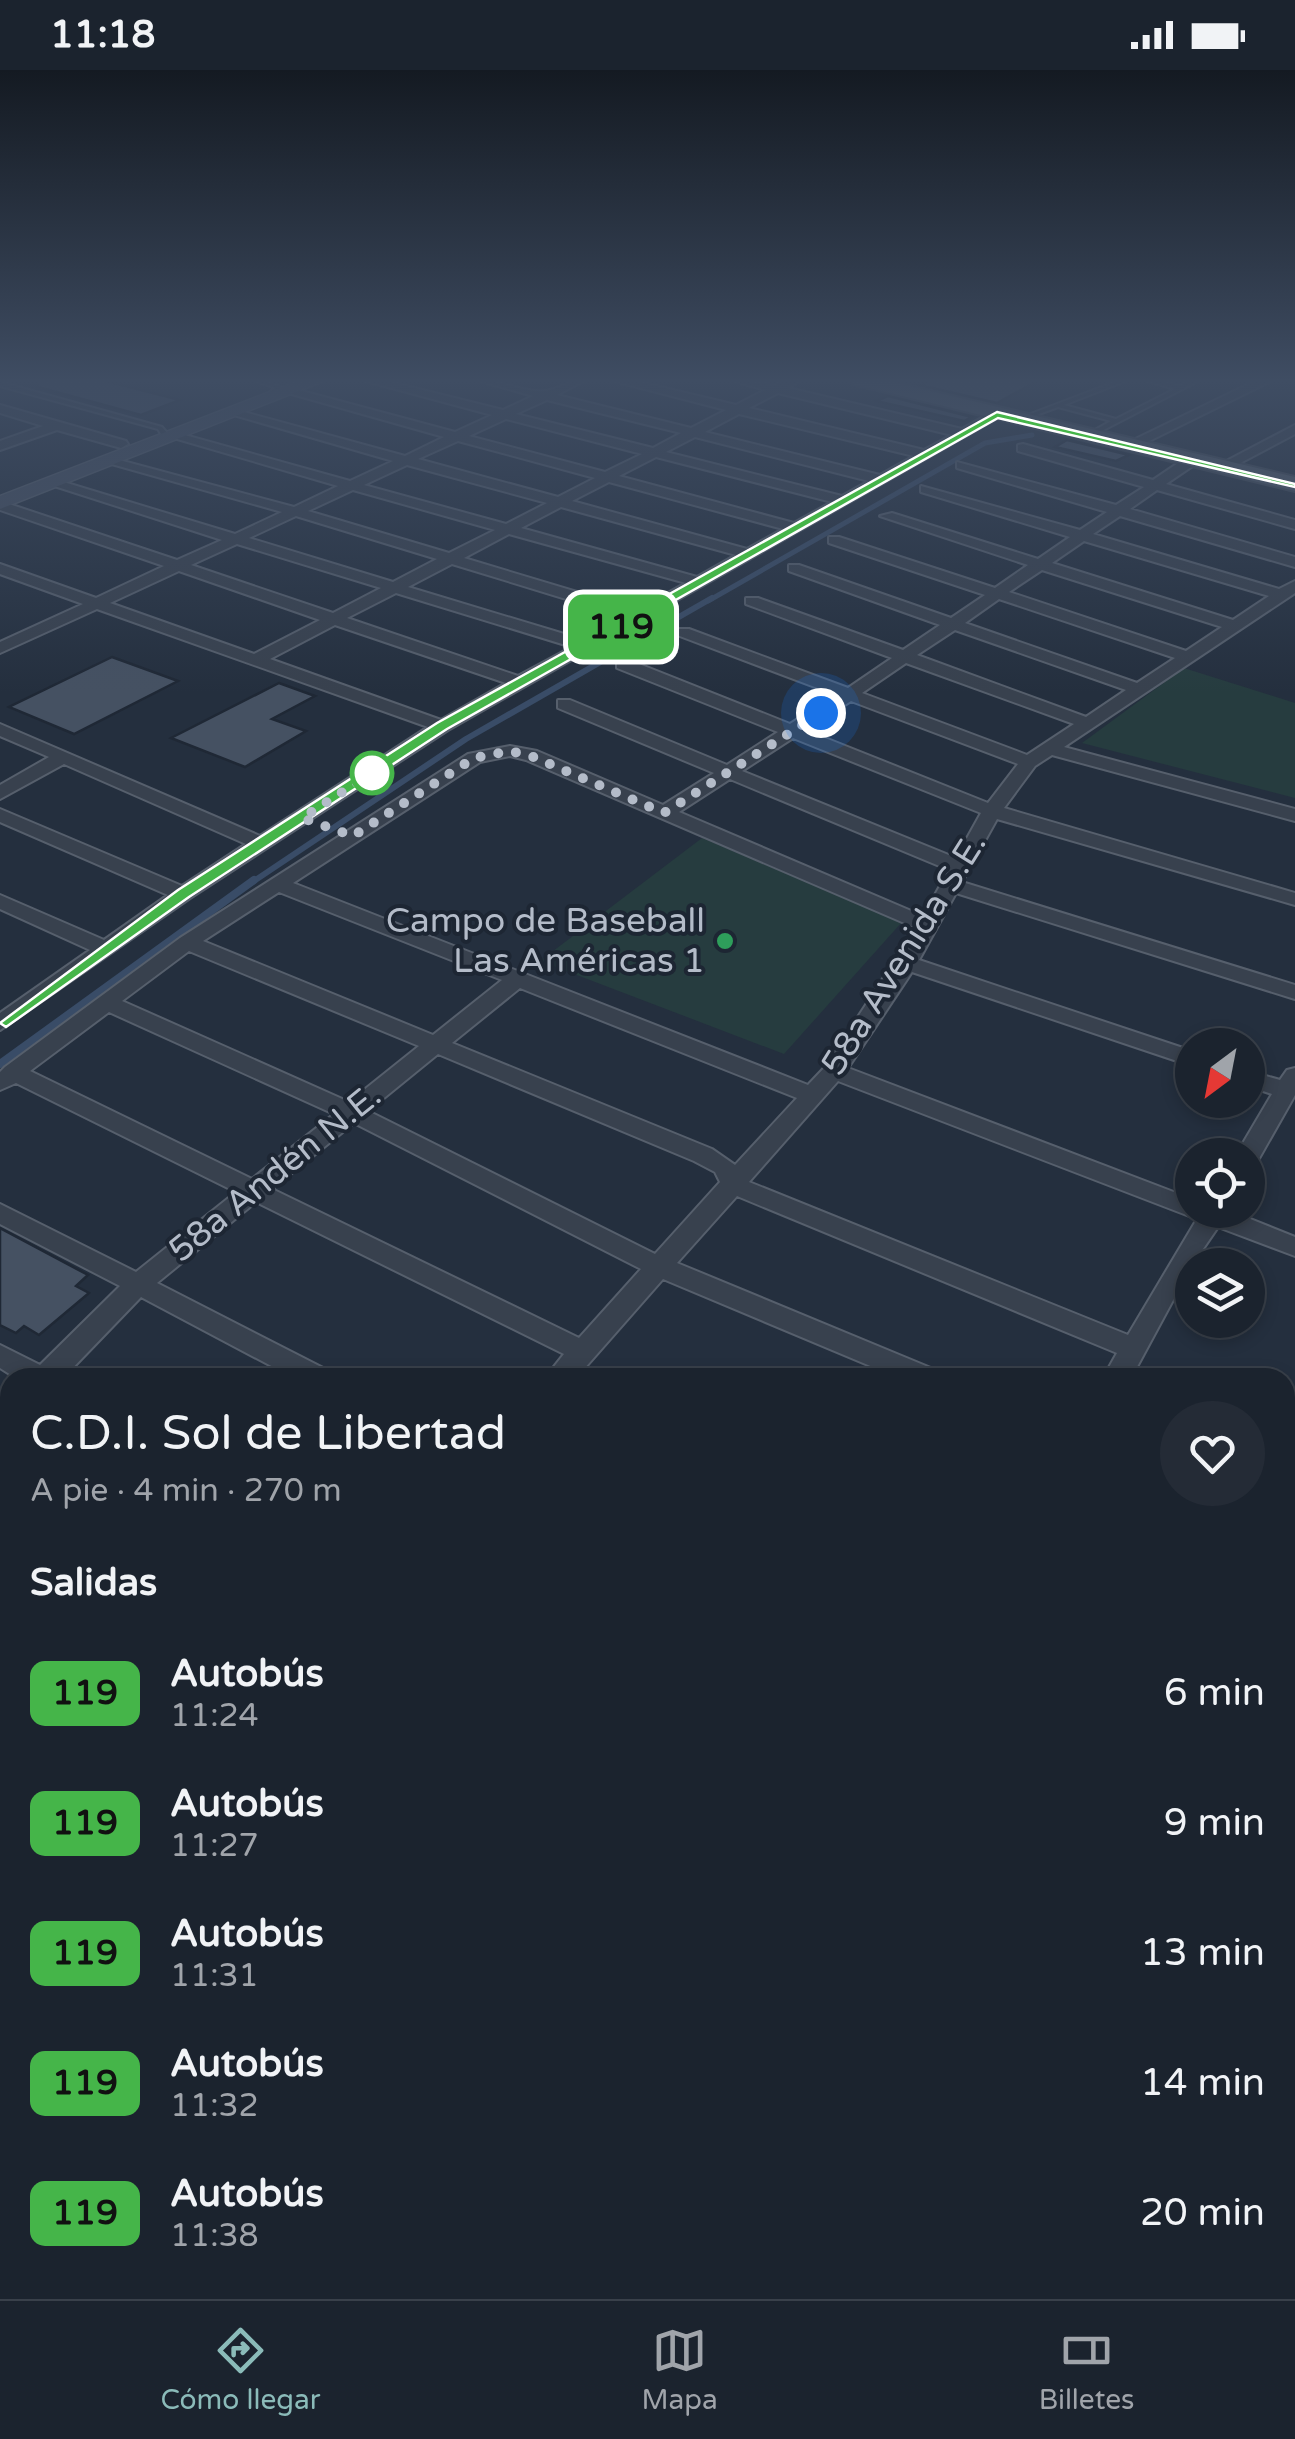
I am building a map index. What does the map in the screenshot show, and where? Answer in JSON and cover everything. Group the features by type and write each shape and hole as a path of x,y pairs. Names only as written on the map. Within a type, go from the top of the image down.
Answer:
{"main road":[{"path":"0,504 49,484"}],"street":[{"path":"55,484 587,646"},
{"path":"212,484 640,616"},
{"path":"346,484 700,582"},
{"path":"495,484 750,554"},
{"path":"257,659 594,484"},
{"path":"633,484 796,528"},
{"path":"779,484 845,501"},
{"path":"583,1352 6,1077 187,942 278,884 329,828 442,726 876,484"},
{"path":"1028,484 1295,562"},
{"path":"1152,484 1295,524"},
{"path":"0,648 350,485"},
{"path":"664,813 850,694 1155,485"},
{"path":"926,489 1288,591"},
{"path":"0,504 521,682"},
{"path":"887,516 1236,626"},
{"path":"834,540 1189,656"},
{"path":"0,568 442,726"},
{"path":"794,568 1139,689"},
{"name":"58a Avenida S.E.","path":"568,1368 834,1071 906,964 992,811 1029,762 1288,591"},
{"path":"752,601 1087,723"},
{"path":"0,632 18,639"},
{"path":"683,632 1029,762"},
{"path":"623,664 992,811 1295,899"},
{"path":"564,704 730,772 955,876 1295,992"},
{"path":"0,728 262,844"},
{"path":"1048,748 1295,814"},
{"path":"4,1016 262,844 329,828 493,752 531,756 928,926"},
{"path":"0,793 62,757"},
{"path":"0,814 183,894"},
{"path":"278,884 813,1096"},
{"path":"0,902 104,948"},
{"path":"187,942 702,1155 724,1168 734,1185 1134,1349"},
{"path":"906,964 1175,1053"},
{"name":"58a Andén N.E.","path":"52,1368 139,1283 516,980"},
{"path":"105,1002 351,1112 660,1267 904,1368"},
{"path":"834,1071 1175,1200"},
{"path":"1258,1138 1290,1083 1265,1080"},
{"path":"0,1213 300,1368"},
{"path":"1123,1368 1195,1228"},
{"path":"1247,1228 1295,1247"},
{"path":"0,1355 24,1368"}],"green space":[{"path":"1184,668 1295,703 1295,798 1082,743"},
{"name":"Campo de Baseball Las Américas 1","path":"702,838 902,922 784,1054 540,961"}],"building":[{"path":"112,657 178,681 74,734 9,707"},
{"path":"279,683 315,696 272,719 306,731 245,767 171,738"},
{"path":"0,1228 88,1275 76,1286 89,1293 39,1335 24,1326 16,1333 0,1325"}],"waterway":[{"path":"708,601 913,484"},
{"path":"251,883 466,739 712,598"},
{"path":"0,1064 254,880"}],"bus line":[{"name":"119","path":"0,1023 183,894 442,726 875,484"}],"place":[{"name":"Campo de Baseball Las Américas 1","path":"725,941"}],"route":[{"path":"372,773 302,818 353,836 474,758 510,751 531,756 664,813 821,713"}]}
